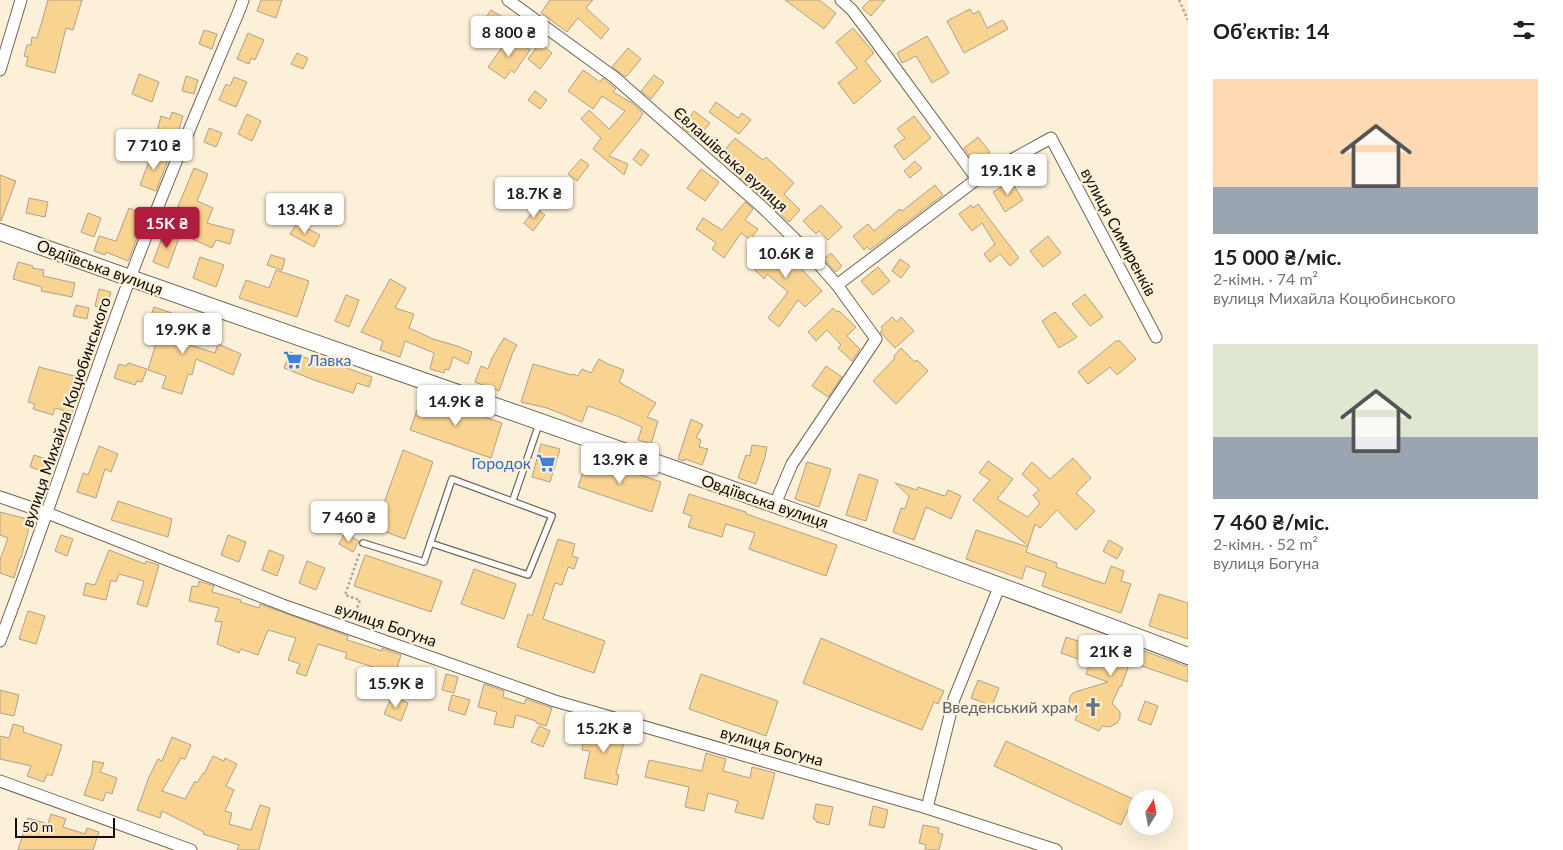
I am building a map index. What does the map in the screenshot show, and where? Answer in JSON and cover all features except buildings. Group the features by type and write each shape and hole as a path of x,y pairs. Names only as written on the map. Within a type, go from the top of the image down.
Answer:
{"main road":[{"name":"Овдіївська вулиця","path":"0,232 775,504 1000,585 1188,656"}],"street":[{"path":"0,70 21,0"},
{"name":"вулиця Михайла Коцюбинського","path":"0,641 31,561 130,278 243,0"},
{"name":"Євлашівська вулиця","path":"508,0 621,84 761,206 808,252 837,285 876,339 792,464 775,504"},
{"path":"842,0 871,35 976,179"},
{"name":"вулиця Симиренків","path":"837,285 976,179 1052,138 1156,337"},
{"name":"вулиця Богуна","path":"0,497 47,513 278,603 555,701 927,808 1055,850"},
{"path":"927,808 954,699 1000,585"},
{"path":"0,781 191,850"}],"lane":[{"path":"513,500 540,422"},
{"path":"363,543 424,562 430,543 452,478 552,516 528,575 430,543"}],"path":[{"path":"1179,0 1188,20"},
{"path":"350,628 360,600 345,595 363,543"}],"place":[{"name":"Лавка","path":"293,360"},
{"name":"Городок","path":"546,463"},
{"name":"Введенський храм","path":"1093,707"}]}
